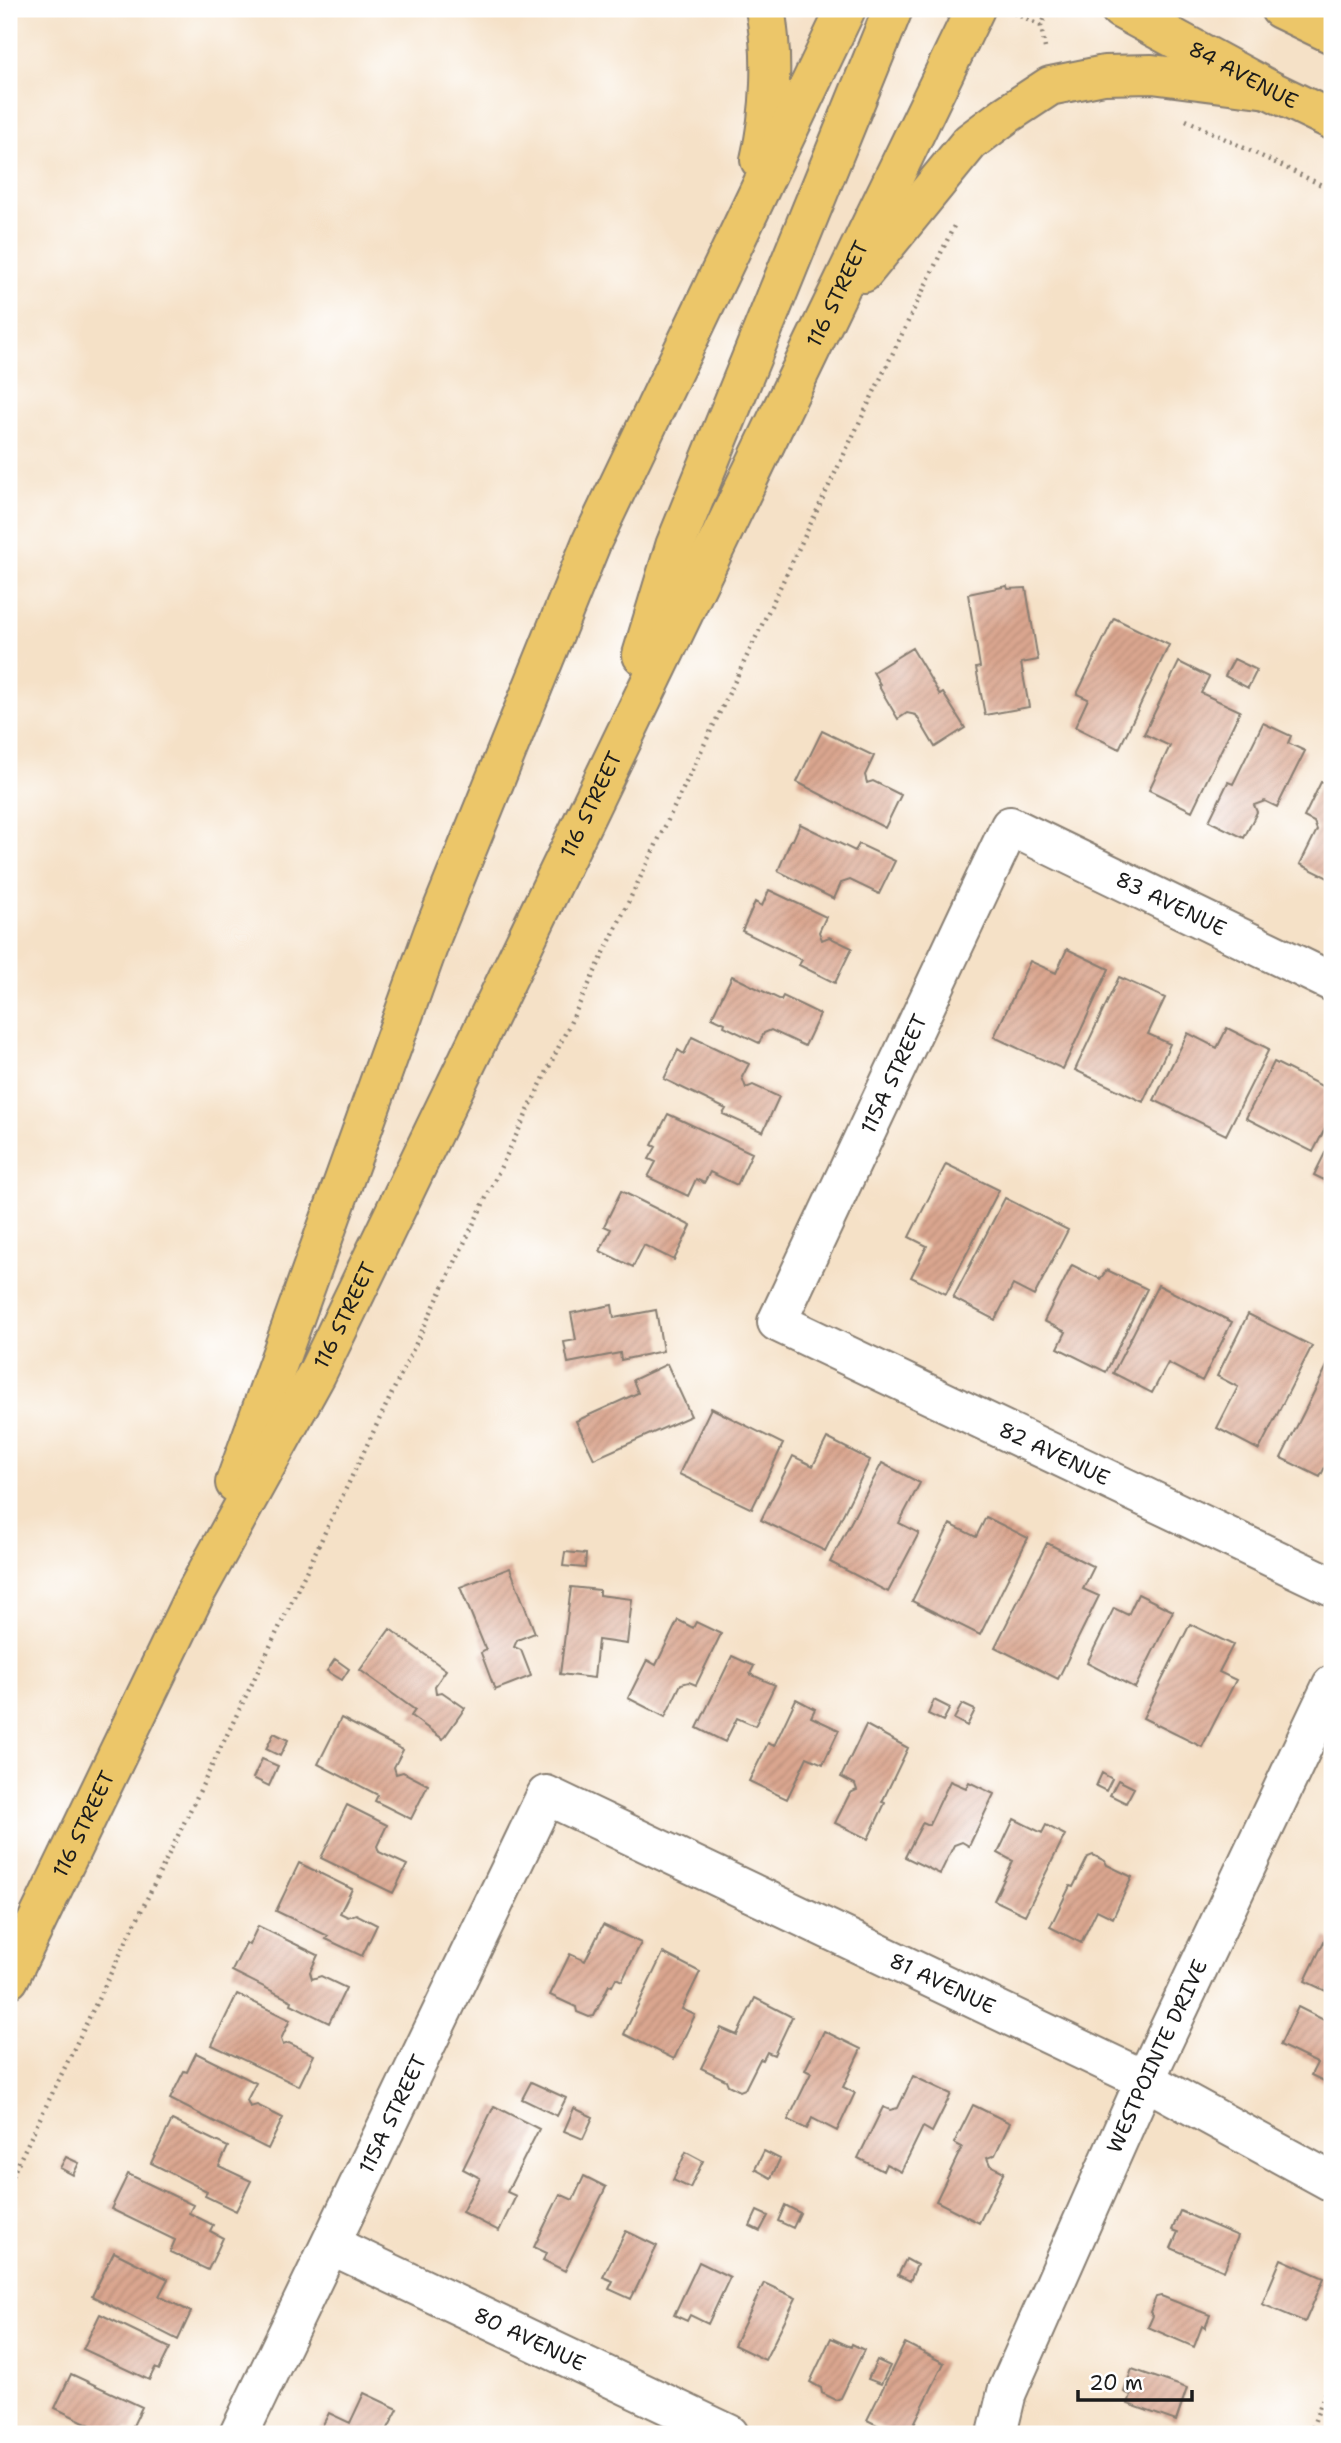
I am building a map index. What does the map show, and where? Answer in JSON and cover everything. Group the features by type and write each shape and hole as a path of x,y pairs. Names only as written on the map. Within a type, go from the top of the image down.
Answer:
{"main road":[{"path":"744,221 761,155 768,109 770,36 765,9"},
{"name":"116 STREET","path":"195,1594 433,933 592,541 846,9"},
{"path":"606,775 675,546 893,9"},
{"name":"84 AVENUE","path":"1120,9 1268,89 1332,120"},
{"name":"116 STREET","path":"9,1979 195,1594 317,1373 824,321 993,10"},
{"path":"824,321 970,142 1050,86 1104,75 1152,74 1268,89"}],"street":[{"name":"83 AVENUE","path":"1010,826 1332,982"},
{"name":"115A STREET","path":"777,1322 1010,826"},
{"name":"82 AVENUE","path":"777,1322 1332,1587"},
{"name":"WESTPOINTE DRIVE","path":"997,2434 1007,2392 1145,2080 1332,1685"},
{"name":"115A STREET","path":"239,2434 546,1795"},
{"name":"81 AVENUE","path":"546,1795 1145,2080 1332,2182"},
{"name":"80 AVENUE","path":"331,2245 729,2434"}],"path":[{"path":"1046,56 1041,26 1049,9"},
{"path":"993,10 1041,26"},
{"path":"1182,118 1332,190"},
{"path":"9,2182 269,1649 956,223"},
{"path":"1310,2434 1332,2373"}],"building":[{"path":"1007,586 1008,589 1026,588 1038,660 1021,663 1029,707 985,715 976,668 980,667 968,594"},
{"path":"1114,618 1169,645 1119,749 1075,727 1088,699 1077,694"},
{"path":"912,648 940,695 943,693 965,728 935,747 916,715 907,713 898,719 873,672"},
{"path":"1234,659 1257,670 1248,688 1225,676"},
{"path":"1179,662 1209,677 1201,693 1240,711 1192,811 1149,790 1170,746 1144,734"},
{"path":"1263,723 1291,736 1288,743 1305,751 1277,807 1265,801 1254,805 1257,812 1244,838 1209,821 1228,782 1233,784"},
{"path":"822,731 874,756 865,775 867,783 873,781 901,795 885,828 797,782"},
{"path":"1330,770 1332,880 1300,864 1317,830 1314,822 1304,817"},
{"path":"800,824 855,851 859,844 895,861 879,894 850,880 841,883 834,899 778,871"},
{"path":"769,890 826,917 819,932 822,940 829,937 852,948 835,983 799,965 802,960 742,931 755,902 762,906"},
{"path":"1067,949 1109,969 1063,1069 994,1037 1030,961 1056,973"},
{"path":"732,976 781,1000 783,996 820,1014 805,1046 771,1030 764,1033 759,1043 712,1017"},
{"path":"1119,977 1165,998 1148,1034 1170,1044 1143,1102 1075,1070"},
{"path":"1227,1028 1269,1049 1226,1135 1154,1100 1188,1033 1217,1048"},
{"path":"692,1037 749,1064 742,1077 746,1088 753,1085 779,1097 763,1132 723,1114 726,1109 664,1079 678,1050 684,1054"},
{"path":"1274,1062 1332,1091 1332,1115 1313,1152 1246,1118"},
{"path":"668,1114 752,1153 737,1185 710,1172 704,1183 696,1179 688,1196 648,1177 656,1162 649,1159 656,1147 652,1145"},
{"path":"1332,1139 1332,1184 1314,1175"},
{"path":"946,1164 999,1190 946,1294 911,1277 927,1246 909,1237"},
{"path":"621,1191 691,1226 674,1260 644,1245 633,1267 600,1251 611,1229 604,1226"},
{"path":"1005,1198 1068,1230 1034,1296 1013,1285 995,1320 953,1298"},
{"path":"1072,1265 1100,1279 1107,1270 1147,1289 1106,1372 1058,1348 1066,1332 1044,1321"},
{"path":"1158,1285 1232,1322 1202,1381 1168,1363 1152,1393 1113,1373"},
{"path":"612,1305 614,1318 656,1310 663,1351 621,1360 620,1353 568,1363 564,1342 576,1340 571,1313"},
{"path":"1248,1314 1312,1346 1259,1450 1217,1428 1238,1387 1217,1376"},
{"path":"1332,1356 1332,1453 1320,1477 1281,1458"},
{"path":"667,1364 691,1416 594,1459 576,1421 638,1393 633,1380"},
{"path":"711,1408 783,1444 752,1509 679,1474"},
{"path":"827,1438 870,1460 825,1551 761,1520 793,1456 813,1466"},
{"path":"882,1463 920,1483 899,1523 919,1533 888,1592 830,1562"},
{"path":"986,1517 1028,1538 980,1635 912,1601 950,1524 976,1537"},
{"path":"1047,1543 1094,1567 1083,1589 1099,1596 1058,1679 995,1647"},
{"path":"565,1552 586,1554 585,1568 563,1566"},
{"path":"510,1568 535,1633 517,1640 514,1647 521,1650 531,1676 495,1690 481,1653 486,1650 460,1587"},
{"path":"571,1587 599,1590 599,1595 632,1599 627,1644 598,1640 594,1678 560,1674"},
{"path":"1138,1594 1173,1611 1135,1688 1087,1663 1114,1608 1128,1615"},
{"path":"678,1620 693,1628 696,1622 721,1634 696,1685 689,1682 681,1684 665,1717 628,1698 647,1660 656,1665"},
{"path":"1190,1624 1233,1645 1219,1672 1236,1680 1202,1747 1143,1718"},
{"path":"390,1629 446,1670 435,1686 436,1693 442,1692 465,1708 443,1739 411,1716 415,1710 360,1670"},
{"path":"732,1656 754,1666 750,1674 775,1685 755,1726 737,1718 725,1742 697,1728"},
{"path":"335,1659 349,1669 342,1680 327,1671"},
{"path":"796,1699 815,1709 811,1717 839,1730 823,1764 807,1757 787,1799 749,1781 768,1743 774,1746"},
{"path":"934,1700 950,1708 943,1721 928,1714"},
{"path":"962,1704 975,1710 967,1726 954,1719"},
{"path":"341,1718 403,1750 394,1767 396,1774 403,1772 428,1785 411,1819 375,1801 378,1795 318,1764"},
{"path":"866,1725 908,1748 868,1839 835,1823 850,1793 857,1790 855,1784 841,1777"},
{"path":"274,1733 288,1740 280,1756 266,1749"},
{"path":"262,1759 278,1766 269,1786 253,1778"},
{"path":"1102,1773 1112,1779 1106,1791 1096,1786"},
{"path":"1118,1780 1134,1788 1126,1803 1110,1795"},
{"path":"950,1781 966,1788 969,1782 994,1794 969,1846 962,1842 954,1845 940,1874 905,1857 923,1822 929,1825"},
{"path":"347,1805 387,1825 377,1846 379,1852 407,1865 393,1893 321,1858"},
{"path":"1014,1819 1042,1833 1046,1825 1065,1835 1025,1915 994,1900 1013,1861 998,1853"},
{"path":"1093,1855 1132,1877 1113,1918 1097,1910 1081,1943 1050,1927 1070,1886 1073,1887 1088,1857"},
{"path":"299,1863 352,1889 340,1913 348,1917 356,1914 377,1925 362,1956 276,1911"},
{"path":"603,1925 641,1943 622,1981 616,1978 612,1986 609,1985 594,2016 589,2017 577,2012 576,2007 550,1995 570,1954 585,1961"},
{"path":"258,1926 318,1955 310,1972 312,1979 321,1976 346,1988 329,2023 232,1971"},
{"path":"1326,1937 1332,1940 1332,1994 1305,1981"},
{"path":"663,1953 700,1972 682,2009 695,2015 674,2059 624,2034"},
{"path":"237,1994 290,2020 281,2039 283,2045 289,2043 314,2055 299,2086 212,2045"},
{"path":"755,1998 792,2017 774,2055 767,2052 763,2060 760,2059 745,2089 740,2091 728,2085 726,2080 701,2068 721,2028 737,2035"},
{"path":"1298,2007 1332,2024 1332,2085 1311,2075 1317,2063 1280,2045"},
{"path":"824,2031 861,2049 843,2087 855,2093 837,2131 812,2118 807,2129 788,2120 811,2073 805,2070"},
{"path":"196,2053 256,2083 247,2100 250,2107 257,2105 283,2118 268,2149 170,2099"},
{"path":"913,2076 951,2094 932,2132 923,2127 901,2172 886,2164 883,2171 858,2158 883,2107 890,2110 898,2108"},
{"path":"531,2082 566,2098 557,2116 522,2099"},
{"path":"973,2105 1010,2123 995,2155 987,2158 990,2165 1004,2172 979,2223 936,2201 962,2147 954,2143"},
{"path":"494,2106 539,2129 507,2192 516,2196 499,2231 462,2212 480,2178 463,2169"},
{"path":"574,2108 593,2117 583,2139 564,2131"},
{"path":"172,2120 228,2147 219,2166 251,2181 236,2211 205,2196 207,2191 151,2163"},
{"path":"764,2151 780,2159 771,2178 755,2169"},
{"path":"686,2152 703,2161 690,2188 673,2180"},
{"path":"66,2157 79,2163 73,2175 60,2168"},
{"path":"128,2174 193,2205 189,2213 213,2225 210,2231 223,2238 208,2270 170,2252 175,2240 111,2209"},
{"path":"584,2176 606,2187 565,2271 543,2260 547,2253 534,2247 560,2194 573,2200"},
{"path":"785,2205 800,2213 793,2228 778,2221"},
{"path":"757,2211 768,2216 760,2231 750,2226"},
{"path":"1180,2211 1238,2236 1224,2271 1171,2248 1178,2232 1172,2230"},
{"path":"626,2231 657,2246 631,2299 609,2289 613,2281 603,2277"},
{"path":"114,2252 168,2279 159,2296 191,2312 178,2340 92,2296"},
{"path":"906,2259 917,2265 910,2281 898,2275"},
{"path":"1281,2259 1324,2278 1305,2322 1262,2304"},
{"path":"699,2262 730,2277 708,2324 690,2315 687,2321 674,2315"},
{"path":"764,2283 796,2298 765,2360 734,2345"},
{"path":"1161,2296 1210,2315 1205,2328 1202,2326 1194,2347 1148,2327 1156,2297"},
{"path":"100,2314 170,2348 159,2370 155,2368 149,2380 83,2349"},
{"path":"831,2338 864,2350 841,2398 836,2400 822,2393 821,2388 810,2382"},
{"path":"905,2343 944,2363 909,2434 895,2434 867,2420"},
{"path":"877,2360 890,2366 881,2384 868,2379"},
{"path":"1132,2369 1187,2388 1176,2421 1128,2404 1131,2395 1124,2392"},
{"path":"71,2374 142,2407 131,2430 127,2427 123,2434 109,2434 55,2408"},
{"path":"364,2393 398,2409 385,2434 318,2434 329,2413 350,2423"}]}
